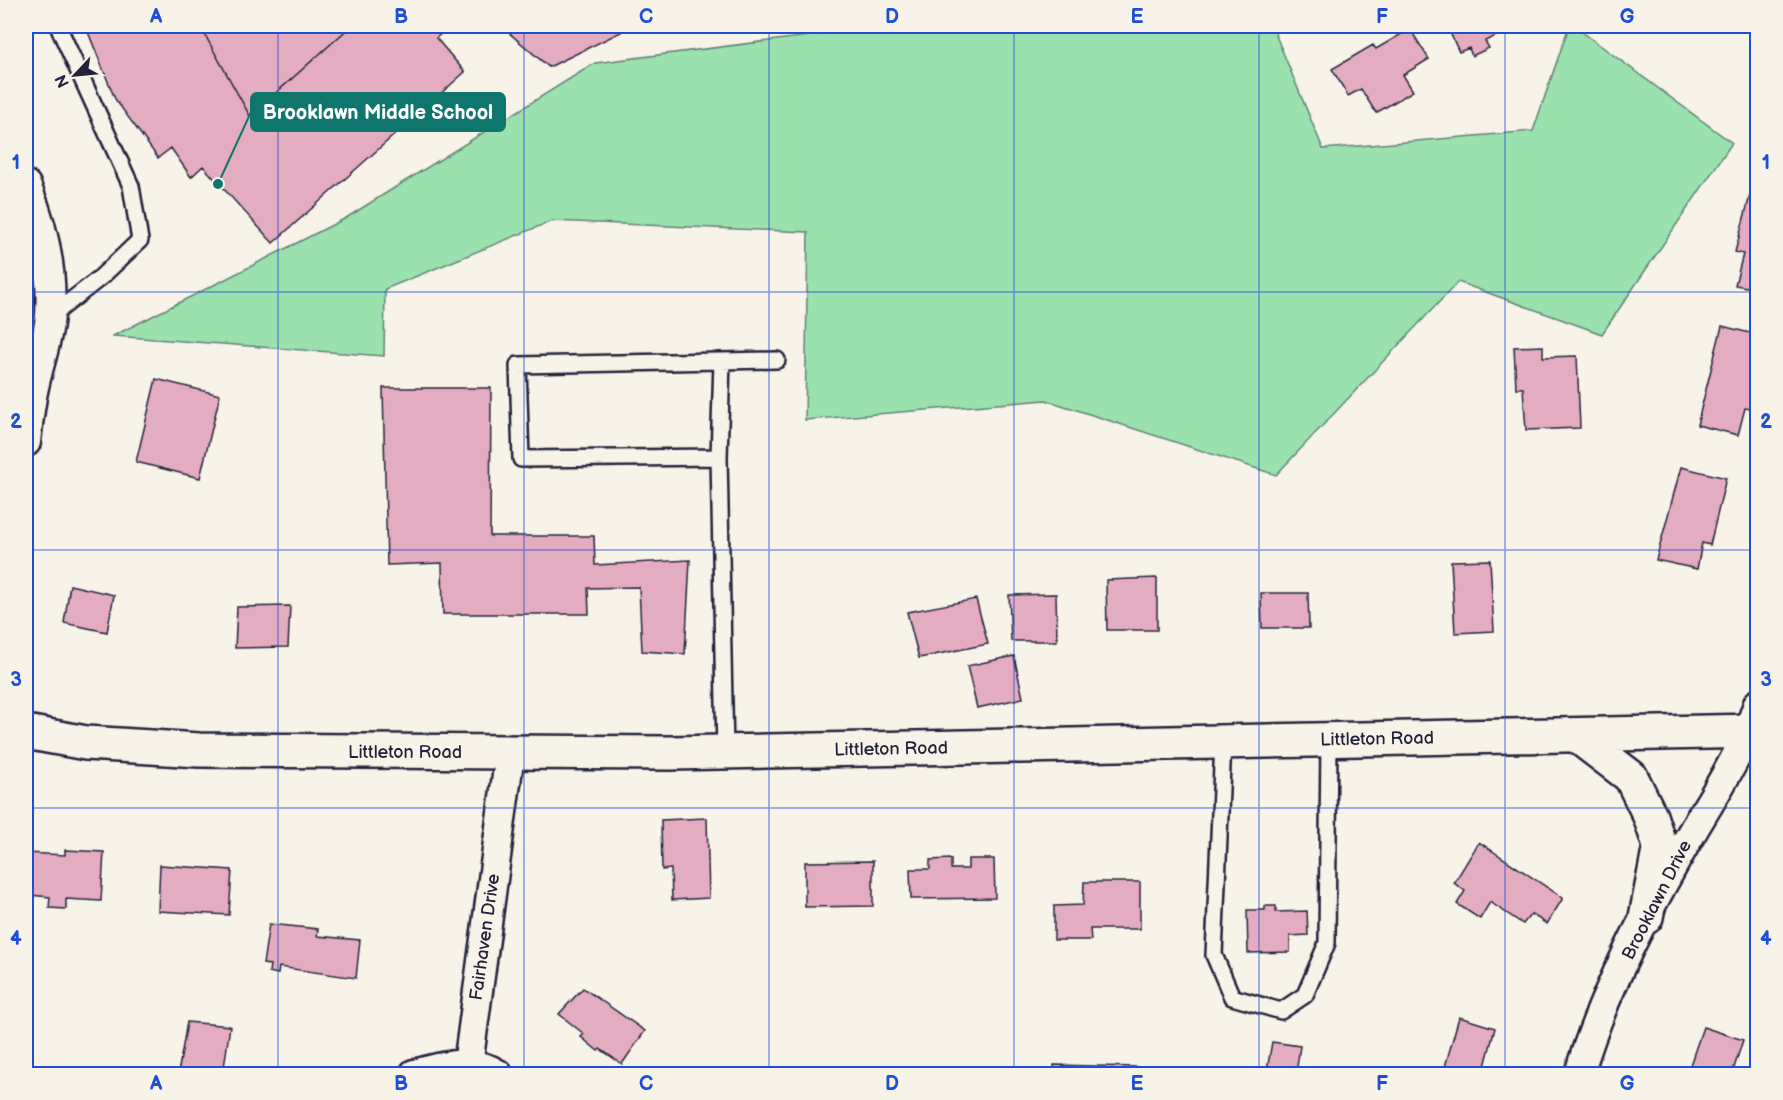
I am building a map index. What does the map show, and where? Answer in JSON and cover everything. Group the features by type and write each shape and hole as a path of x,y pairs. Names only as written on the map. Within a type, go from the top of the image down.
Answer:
{"main road":[{"name":"Littleton Road","path":"26,732 86,743 199,750 510,753 725,752 1576,735 1755,722"},
{"path":"1576,735 1631,777 1650,816 1660,846 1646,917"}],"street":[{"path":"26,185 39,220 48,266 50,317 26,442"},
{"name":"Brooklawn Drive","path":"1580,1074 1592,1030 1646,917 1723,783 1755,722"},
{"name":"Fairhaven Drive","path":"468,1065 510,753"},
{"path":"414,1074 452,1065 468,1065 491,1070 498,1074"}],"lane":[{"path":"50,317 101,277 140,240 131,186 58,26"},
{"path":"719,457 521,459 518,365 777,360"},
{"path":"722,362 719,457 725,752"},
{"path":"1223,742 1215,955 1232,997 1281,1011 1305,995 1327,944 1329,740"}],"green space":[{"path":"886,26 1272,26 1323,149 1533,131 1569,26 1574,26 1732,143 1602,334 1458,282 1276,475 1046,400 805,420 808,232 552,221 385,289 384,356 113,336 346,218 595,63"}],"building":[{"path":"200,26 250,116 351,26 450,26 436,38 465,72 273,243 203,166 191,177 171,148 158,158 115,99 86,27"},
{"path":"450,26 436,38 465,72 273,243 203,166 191,177 171,148 158,158 115,99 86,27"},
{"path":"501,26 625,26 621,32 549,67"},
{"path":"501,26 625,26 621,32 549,67"},
{"path":"1447,26 1513,26 1514,28 1485,41 1489,48 1472,56 1469,48 1459,52"},
{"path":"1410,29 1429,59 1403,75 1413,91 1376,113 1361,89 1348,96 1332,69 1373,45 1376,49"},
{"path":"1752,188 1758,190 1758,289 1735,285 1743,254 1735,252"},
{"path":"1722,326 1758,335 1758,385 1752,409 1745,408 1738,435 1697,425"},
{"path":"1543,346 1543,357 1577,356 1580,428 1526,430 1523,388 1516,388 1514,347"},
{"path":"156,379 220,395 200,478 136,462"},
{"path":"383,388 491,388 490,536 594,536 595,565 690,560 685,654 642,651 639,587 588,588 589,614 443,614 442,563 387,565"},
{"path":"1681,467 1726,478 1710,545 1702,543 1697,569 1656,560"},
{"path":"1490,560 1494,631 1455,633 1451,561"},
{"path":"1157,578 1157,630 1107,630 1106,580"},
{"path":"70,585 114,595 107,632 64,623"},
{"path":"1261,593 1308,593 1309,628 1262,628"},
{"path":"1056,594 1057,641 1011,641 1009,595"},
{"path":"976,599 988,644 919,658 907,612"},
{"path":"290,606 288,647 235,648 237,607"},
{"path":"1014,656 1023,698 977,708 967,666"},
{"path":"707,818 709,898 672,900 671,869 662,870 661,820"},
{"path":"1479,842 1563,898 1547,924 1531,914 1523,924 1490,902 1480,919 1457,904 1465,891 1454,883"},
{"path":"65,850 104,852 101,901 66,899 66,909 49,908 50,897 30,895 30,887 26,887 26,853 65,855"},
{"path":"951,859 951,869 968,869 968,859 994,859 995,898 911,899 910,869 930,869 930,860"},
{"path":"873,861 873,906 805,907 805,862"},
{"path":"160,865 232,870 229,915 158,911"},
{"path":"1084,882 1140,882 1140,929 1090,929 1091,940 1054,940 1054,906 1083,905"},
{"path":"1265,906 1276,906 1276,912 1307,911 1308,935 1290,936 1290,952 1248,953 1247,910 1265,910"},
{"path":"269,924 318,929 317,936 360,940 356,978 279,967 278,974 269,972 270,965 263,964"},
{"path":"583,988 645,1031 622,1064 600,1049 598,1051 581,1037 584,1034 559,1014"},
{"path":"1459,1017 1495,1028 1483,1074 1443,1074"},
{"path":"187,1022 230,1026 223,1074 178,1074"},
{"path":"1703,1027 1743,1040 1732,1074 1687,1074"},
{"path":"1272,1042 1300,1046 1296,1074 1267,1070"},
{"path":"1054,1065 1137,1067 1137,1074 1054,1074"}],"place":[{"name":"Brooklawn Middle School","path":"218,184"}]}
